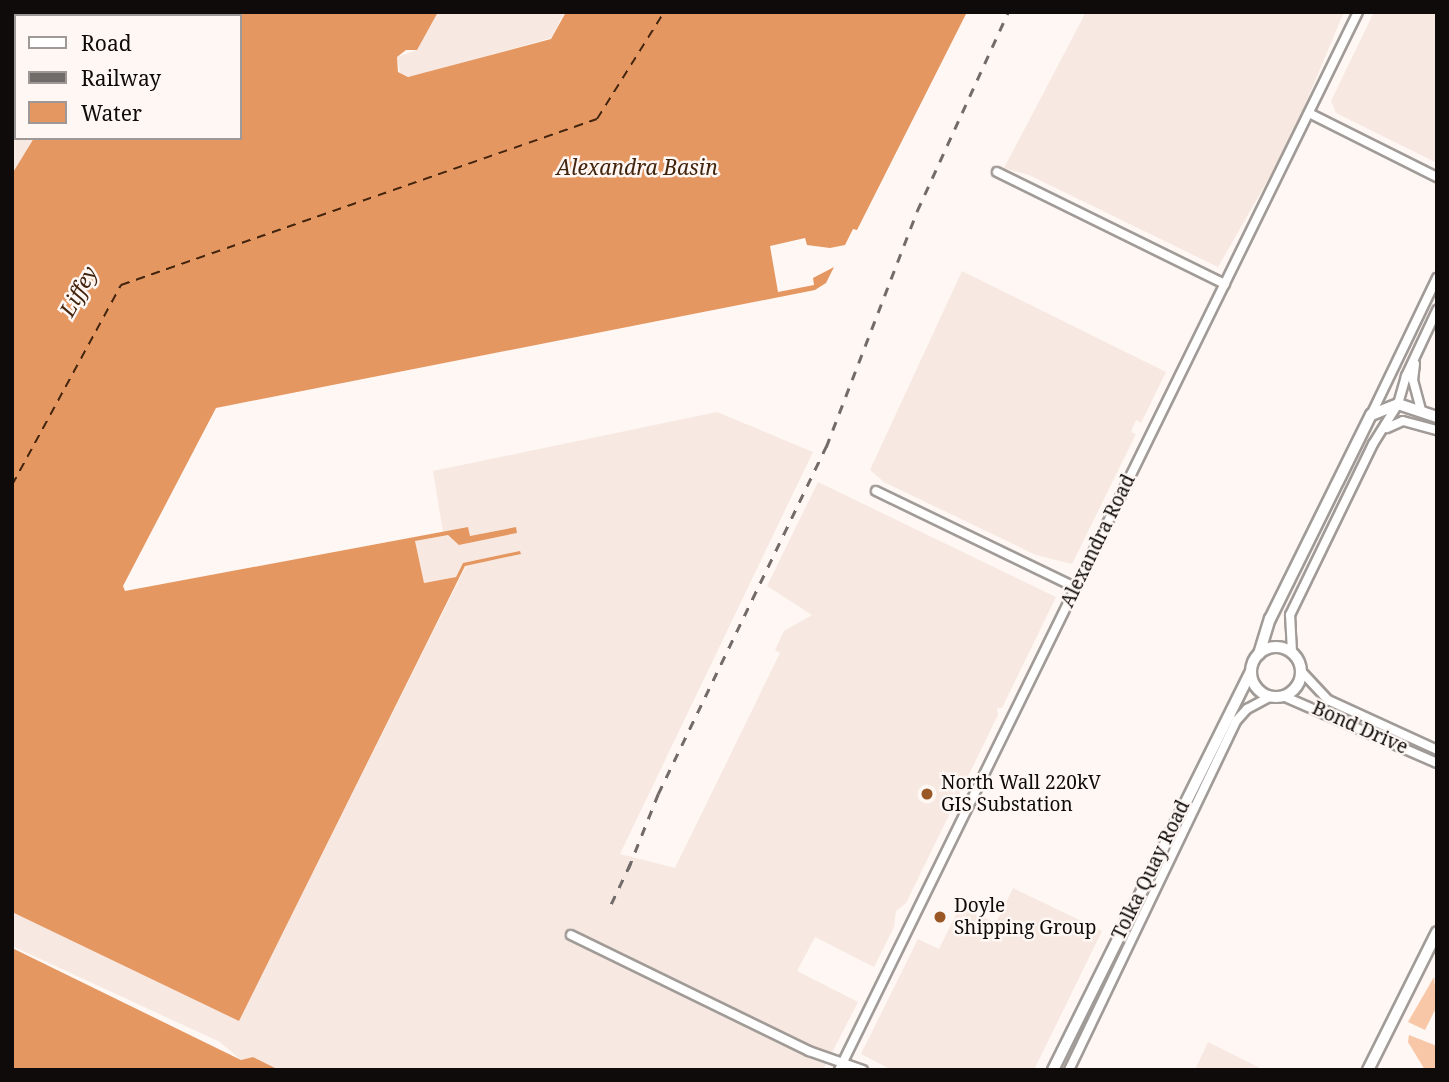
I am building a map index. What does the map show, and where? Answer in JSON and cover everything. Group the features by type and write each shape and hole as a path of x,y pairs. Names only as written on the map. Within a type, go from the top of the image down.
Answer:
{"street":[{"name":"Alexandra Road","path":"841,1066 1358,12"},
{"path":"1309,113 1437,177"},
{"path":"997,172 1225,285"},
{"path":"1437,278 1261,639 1259,654 1251,672 1259,689 1277,696 1294,689 1301,671 1292,652 1290,615 1373,444 1387,428 1437,310"},
{"path":"1413,328 1427,334"},
{"path":"1416,358 1413,380 1421,409"},
{"path":"1371,415 1398,404 1437,416"},
{"path":"1387,428 1403,421 1437,430"},
{"path":"876,491 1074,587"},
{"path":"1259,654 1278,647 1292,652"},
{"name":"Bond Drive","path":"1301,671 1328,700 1437,750"},
{"name":"Tolka Quay Road","path":"1053,1070 1251,672"},
{"name":"Bond Drive","path":"1277,696 1437,762"},
{"name":"Tolka Quay Road","path":"1069,1070 1237,720 1247,709 1277,696"},
{"path":"1367,1070 1437,932"},
{"path":"571,935 841,1066 863,1070"}],"shaded area":[{"path":"437,12 565,12 551,38 412,77 400,74 397,57 417,50"},
{"path":"1086,12 1344,12 1289,143 1218,267 1029,175 1004,168"},
{"path":"1374,12 1437,12 1437,163 1336,113 1331,101"},
{"path":"12,86 14,140 33,140 12,174"},
{"path":"962,271 1166,372 1141,423 1136,420 1131,432 1136,434 1072,564 1036,555 884,482 870,470"},
{"path":"717,412 813,452 620,854 675,868 780,653 775,650 784,631 812,615 767,586 818,482 1056,597 1002,708 997,708 998,715 906,903 896,911 894,927 874,967 815,937 797,971 858,1002 823,1070 279,1070 253,1057 241,1060 220,1042 12,946 12,912 239,1020 466,566 463,563 456,577 423,583 414,541 448,534 460,545 517,533 515,527 470,536 467,527 443,532 433,471"},
{"path":"1013,888 1102,931 1034,1070 892,1070 861,1054 918,939 939,949 960,906 996,923"},
{"path":"1434,977 1437,1006 1425,1030 1408,1022"},
{"path":"1409,1035 1437,1046 1437,1070 1425,1070 1408,1042"},
{"path":"1208,1042 1264,1070 1195,1070"}],"water":[{"path":"438,12 417,50 406,50 397,57 398,72 408,77 551,39 566,12 967,12 857,230 853,229 845,245 830,248 807,245 805,238 770,246 778,292 814,285 813,278 834,267 826,283 815,290 216,408 123,586 125,591 468,527 470,536 516,527 517,533 459,545 448,535 415,541 424,583 456,577 463,563 520,551 521,554 465,566 239,1021 12,912 12,174 33,140 242,140 242,14 24,14"},
{"path":"12,948 241,1060 253,1057 279,1070 12,1070"}],"ferry route":[{"path":"12,485 121,285 597,119 664,12"}],"railway":[{"path":"628,869 658,794 826,447 917,211 1008,12"},
{"path":"611,904 632,860"}],"place":[{"name":"North Wall 220kV GIS Substation","path":"927,794"},
{"name":"Doyle Shipping Group","path":"940,917"}],"water label":[{"name":"Alexandra Basin","path":"637,167"},
{"name":"Liffey","path":"78,291"}]}
